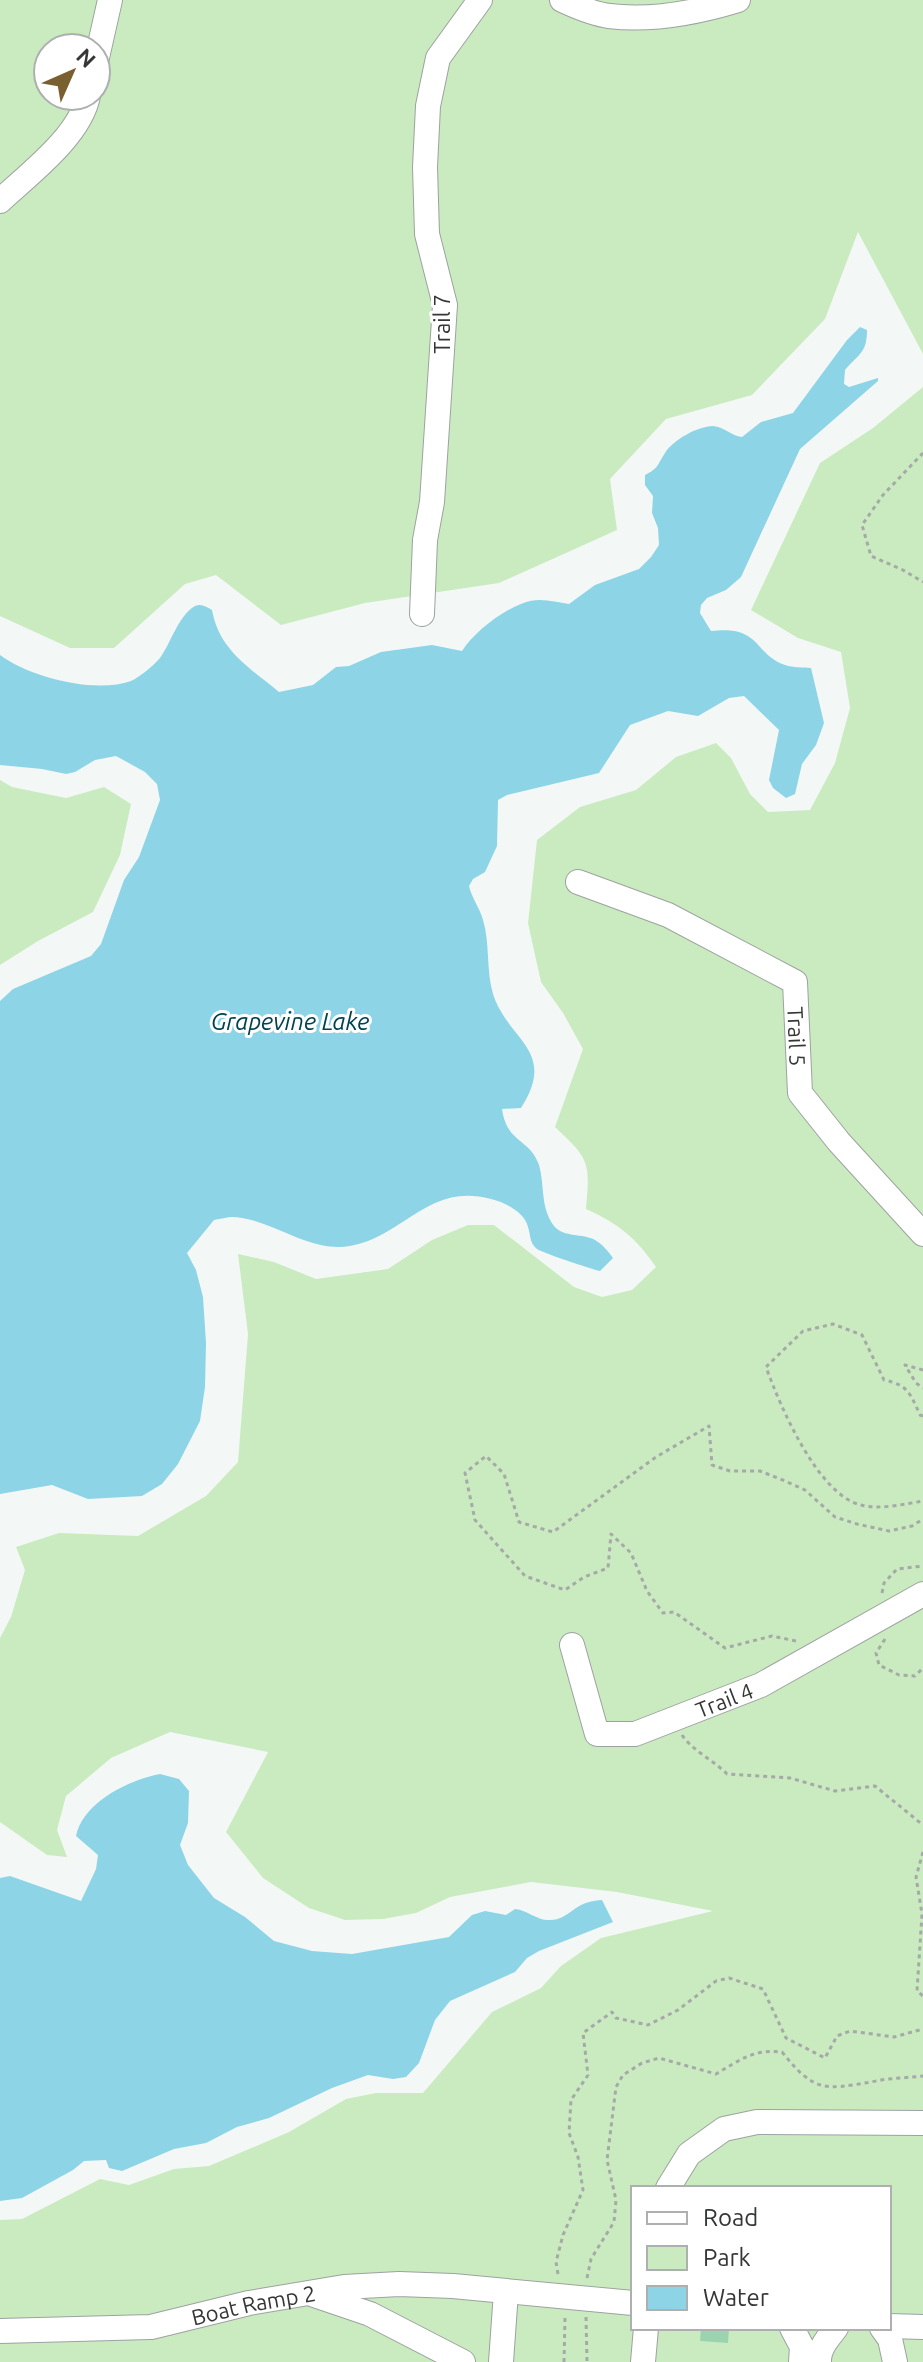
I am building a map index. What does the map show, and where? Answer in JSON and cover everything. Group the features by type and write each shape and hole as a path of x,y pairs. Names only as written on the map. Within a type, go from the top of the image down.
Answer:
{"lane":[{"path":"103,32 110,0"},
{"name":"Trail 7","path":"422,614 425,540 432,502 445,305 427,234 425,167 428,106 438,58 480,0"},
{"path":"562,0 608,16 648,17 688,12 738,0"},
{"path":"0,201 54,150 85,112"},
{"name":"Trail 5","path":"578,882 668,915 795,982 800,1093 839,1142 923,1234"},
{"name":"Trail 4","path":"572,1645 597,1734 635,1734 761,1685 923,1594"},
{"path":"669,2186 689,2154 724,2129 757,2122 923,2123"},
{"name":"Boat Ramp 2","path":"0,2331 151,2327 249,2303 344,2287 399,2284 631,2303"},
{"path":"501,2362 506,2292"},
{"path":"311,2294 370,2314 463,2362"},
{"path":"891,2326 923,2327"},
{"path":"643,2362 646,2330"},
{"path":"793,2330 802,2347 801,2362"},
{"path":"819,2362 826,2340 834,2330"},
{"path":"883,2330 890,2339 895,2362"}],"path":[{"path":"923,453 883,495 862,525 871,556 923,582"},
{"path":"923,1416 901,1384 884,1380 862,1335 833,1324 803,1331 766,1367 774,1390 810,1461 834,1491 862,1506 923,1501"},
{"path":"923,1370 905,1365 916,1383 923,1388"},
{"path":"791,1668 799,1642 772,1636 725,1648 674,1612 663,1613 647,1591 631,1553 611,1534 608,1568 584,1577 565,1590 525,1576 475,1520 465,1473 486,1456 504,1474 519,1522 553,1532 656,1457 709,1426 712,1465 730,1471 760,1471 785,1481 805,1490 835,1517 857,1524 889,1531 912,1526 923,1519"},
{"path":"680,1731 687,1743 715,1761 727,1774 790,1778 835,1791 875,1786 923,1825"},
{"path":"923,1852 916,1877 922,1914 917,1991 923,1996"},
{"path":"564,2362 565,2318 556,2262 563,2235 583,2190 578,2157 569,2133 571,2100 588,2075 583,2033 612,2012 616,2018 648,2025 678,2010 716,1981 729,1978 763,1989 786,2038 825,2058 837,2036 850,2031 894,2037 923,2029"}],"green space":[{"path":"0,0 923,0 923,354 858,232 825,319 752,395 666,419 610,479 617,530 499,583 365,603 281,625 216,575 185,584 114,648 70,648 0,616"},
{"path":"923,387 923,2362 0,2362 0,2220 22,2219 100,2179 129,2185 174,2169 209,2166 289,2132 346,2099 376,2093 423,2093 492,2012 541,1988 561,1966 601,1938 713,1911 617,1892 531,1882 450,1897 416,1913 383,1919 345,1920 309,1908 263,1878 226,1832 268,1752 170,1732 111,1758 66,1796 57,1830 67,1857 47,1855 0,1822 0,1638 11,1617 25,1570 16,1547 59,1533 138,1536 206,1496 238,1462 248,1334 238,1254 274,1262 316,1279 388,1269 432,1240 468,1225 494,1225 574,1287 602,1297 632,1290 656,1267 626,1233 586,1209 588,1181 585,1163 575,1147 555,1127 583,1049 541,982 528,923 537,840 580,807 636,790 676,757 716,743 731,758 750,794 768,812 810,810 835,763 850,708 841,652 798,638 751,610 820,463 873,428"},
{"path":"0,780 12,787 66,798 104,787 131,804 120,855 93,912 0,965"}],"water":[{"name":"Grapevine Lake","path":"860,327 867,330 865,344 845,370 844,384 849,387 878,378 878,381 800,449 741,577 701,605 700,613 711,631 740,632 775,660 788,666 811,668 824,723 816,745 802,764 795,794 786,798 773,788 769,780 779,730 744,696 729,698 698,716 668,711 630,725 599,773 507,795 498,800 497,846 485,872 473,879 469,886 485,929 493,994 500,1010 526,1047 534,1072 531,1088 521,1108 502,1109 505,1120 514,1135 535,1156 547,1211 554,1226 563,1232 595,1240 613,1258 600,1271 541,1251 533,1244 526,1222 518,1212 496,1200 469,1196 433,1204 386,1232 350,1246 320,1245 248,1219 233,1217 214,1220 187,1253 196,1270 203,1297 205,1387 200,1421 178,1464 162,1484 142,1496 88,1499 52,1485 0,1494 0,1001 13,989 91,956 101,944 124,880 139,857 160,800 157,784 145,772 116,756 95,760 66,774 0,765 0,655 28,670 63,681 116,685 131,681 160,658 184,616 199,605 212,610 221,636 237,657 279,692 313,685 336,667 349,666 381,652 432,645 462,651 492,621 521,604 540,600 569,604 595,585 639,569 659,545 658,528 652,513 653,496 645,485 645,475 655,468 669,448 700,428 713,426 742,437 761,422 793,413"},
{"path":"160,1774 179,1779 189,1791 188,1823 180,1845 188,1865 214,1898 245,1917 274,1941 312,1951 352,1954 449,1937 472,1915 485,1911 506,1915 515,1909 550,1920 584,1904 602,1900 613,1922 539,1951 527,1958 515,1972 450,2001 435,2020 419,2063 406,2077 393,2079 368,2075 332,2088 269,2118 237,2127 206,2143 174,2149 122,2171 109,2168 106,2160 84,2161 22,2198 0,2201 0,1878 10,1876 81,1901 96,1869 98,1855 76,1836 80,1824 109,1794 135,1781"}],"building":[{"path":"701,2330 729,2330 728,2343 700,2341"}]}
